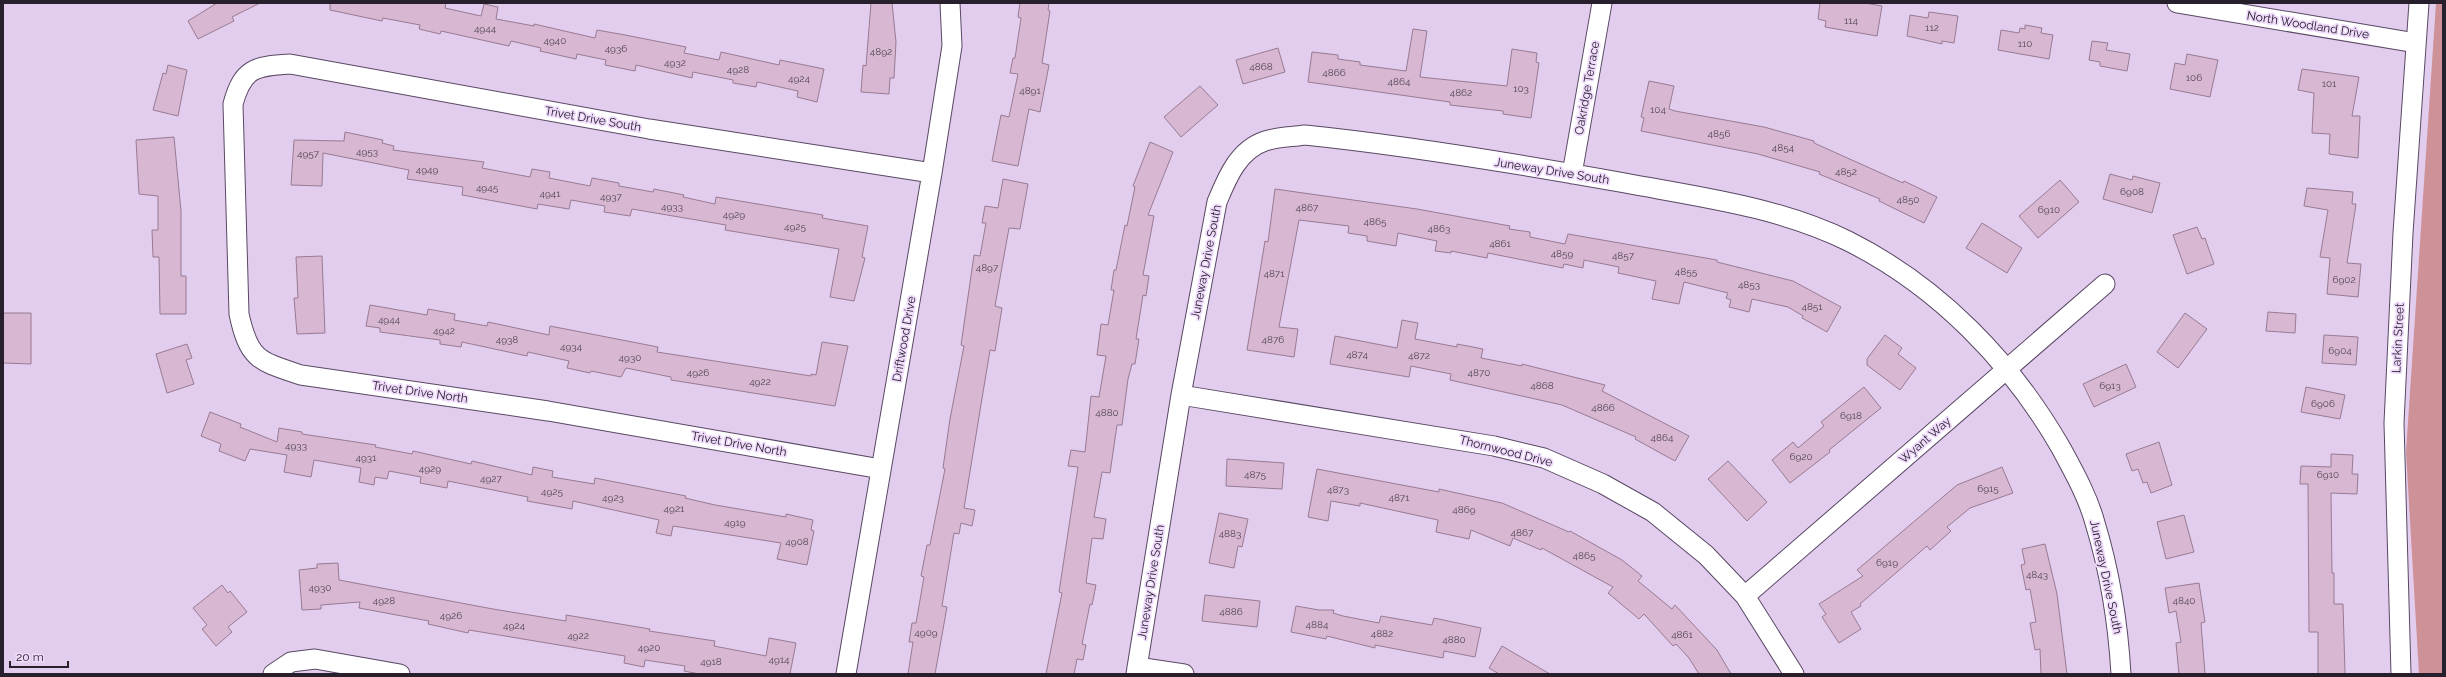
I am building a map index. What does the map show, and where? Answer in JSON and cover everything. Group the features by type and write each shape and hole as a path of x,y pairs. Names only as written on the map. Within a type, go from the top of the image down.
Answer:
{"street":[{"name":"Driftwood Drive","path":"846,674 932,172 952,46 950,3"},
{"name":"Oakridge Terrace","path":"1572,174 1602,3"},
{"name":"North Woodland Drive","path":"2177,3 2416,43"},
{"name":"Larkin Street","path":"2401,674 2394,423 2403,234 2419,3"},
{"name":"Trivet Drive South","path":"255,69 261,66 290,64 649,129 932,172"},
{"name":"Trivet Drive North","path":"255,69 238,84 233,104 239,314 245,341 254,353 269,364 301,375 548,411 881,469"},
{"name":"Juneway Drive South","path":"1136,670 1182,395 1217,202 1230,172 1245,154 1265,141 1305,135 1344,139 1572,174 1732,202 1787,218 1847,240 1898,270 1964,322 2008,368 2044,418 2073,470 2095,522 2118,625 2121,674"},
{"name":"Wyant Way","path":"1745,596 2105,284"},
{"name":"Thornwood Drive","path":"1182,395 1440,435 1544,458 1603,484 1653,512 1706,555 1745,596 1794,674"},
{"path":"273,674 291,662 315,659 400,674"},
{"path":"1136,670 1184,674"}],"shaded area":[{"path":"2436,3 2443,3 2443,674 2419,674 2406,452"}],"building":[{"path":"217,3 260,3 232,17 234,21 198,39 188,21"},
{"path":"330,3 446,3 445,8 481,16 484,4 498,7 496,19 534,26 534,24 595,38 597,30 686,47 684,53 719,60 721,52 779,65 780,60 824,69 817,102 797,97 798,91 757,82 756,87 733,83 733,80 693,72 692,78 636,65 635,71 605,65 606,60 577,54 576,59 540,51 541,48 511,41 509,46 441,31 440,34 419,29 420,25 383,18 382,21 330,10"},
{"path":"871,3 892,3 896,42 894,78 890,78 889,94 861,92 863,65 866,66"},
{"path":"1020,3 1049,3 1048,10 1050,11 1042,63 1049,65 1040,112 1029,109 1018,166 992,161 1001,115 1009,117 1018,74 1010,73 1013,58 1015,58 1021,18 1018,17"},
{"path":"1820,3 1865,3 1882,6 1877,36 1825,27 1826,21 1818,19"},
{"path":"1929,12 1958,16 1954,43 1942,41 1942,44 1907,36 1910,15 1928,18"},
{"path":"2025,25 2042,28 2041,33 2053,35 2049,59 1998,50 2001,30 2019,33 2020,28 2025,29"},
{"path":"1413,29 1427,31 1420,77 1507,86 1512,49 1537,53 1536,62 1539,63 1531,118 1503,114 1503,111 1450,105 1450,102 1308,82 1312,52 1338,55 1338,59 1360,62 1360,65 1406,71"},
{"path":"2092,41 2108,43 2106,50 2130,54 2127,71 2100,66 2100,62 2089,60"},
{"path":"1278,48 1285,72 1243,84 1236,60"},
{"path":"2187,54 2218,60 2210,97 2170,89 2175,63 2185,65"},
{"path":"168,65 187,70 178,116 153,110 163,73 166,74"},
{"path":"2302,69 2359,77 2352,116 2360,116 2358,158 2329,154 2330,134 2312,133 2314,93 2298,90"},
{"path":"1649,81 1674,86 1669,109 1764,127 1814,141 1814,143 1903,183 1904,181 1937,197 1924,223 1879,201 1880,199 1819,174 1820,172 1758,154 1641,131 1644,118 1641,117"},
{"path":"1200,86 1218,105 1181,137 1164,117"},
{"path":"345,132 383,140 382,143 394,146 393,150 484,162 482,168 530,177 532,169 550,172 549,178 590,186 592,178 619,183 619,186 653,192 654,189 684,195 683,197 715,204 716,197 823,215 822,218 868,226 862,257 865,258 854,301 830,297 839,249 725,230 726,225 632,209 630,216 604,212 605,206 571,200 569,209 538,204 537,209 462,195 463,187 407,179 409,170 323,153 322,186 291,185 294,140 344,141"},
{"path":"174,137 181,211 181,276 186,276 186,314 160,314 159,257 153,257 152,230 158,230 158,196 139,194 136,140"},
{"path":"1150,142 1173,152 1148,215 1154,216 1143,275 1149,276 1146,296 1143,295 1136,339 1139,339 1135,364 1132,364 1128,379 1122,425 1117,425 1110,473 1102,472 1094,517 1106,519 1103,539 1092,538 1086,583 1096,585 1092,605 1090,604 1082,644 1086,645 1083,660 1077,659 1074,674 1046,674 1062,593 1059,592 1078,467 1068,466 1071,450 1085,452 1091,396 1099,397 1106,356 1097,355 1101,324 1108,325 1114,290 1111,290 1114,270 1116,270 1125,225 1127,226 1135,187 1133,186"},
{"path":"2110,174 2132,180 2133,176 2160,183 2152,213 2103,199"},
{"path":"1003,179 1028,184 1020,229 1009,228 995,306 1002,308 995,351 990,350 964,508 975,510 972,526 961,523 959,534 954,533 942,606 947,607 935,674 908,674 913,642 909,642 912,623 916,623 924,577 921,576 927,545 930,545 945,469 943,468 950,419 964,346 961,345 974,255 980,256 986,223 982,223 985,206 998,208"},
{"path":"2060,180 2079,202 2038,238 2019,216"},
{"path":"2307,188 2353,192 2352,204 2356,204 2347,263 2361,264 2358,297 2327,294 2330,258 2320,257 2328,210 2304,206"},
{"path":"1275,189 1417,209 1510,226 1509,229 1530,232 1530,237 1565,244 1568,234 1717,260 1717,262 1793,281 1841,307 1827,332 1802,318 1803,316 1788,307 1752,299 1749,312 1729,307 1731,300 1726,298 1728,293 1684,282 1679,304 1652,299 1656,281 1618,273 1619,267 1584,260 1583,268 1564,264 1563,268 1488,253 1487,258 1451,251 1451,253 1435,251 1437,241 1398,233 1396,246 1367,241 1367,236 1348,233 1349,226 1299,220 1279,327 1298,329 1294,357 1247,350 1265,241 1268,242"},
{"path":"1982,223 2022,248 2007,273 1966,248"},
{"path":"2197,227 2202,239 2205,238 2214,264 2187,274 2173,235"},
{"path":"322,256 325,333 297,334 294,298 298,298 296,257"},
{"path":"370,305 427,315 428,309 455,314 454,320 487,326 488,322 549,335 550,326 658,347 657,352 811,376 811,374 816,375 822,342 848,346 835,406 671,380 671,377 626,368 621,377 591,371 590,373 567,368 569,361 528,352 527,356 462,342 461,347 440,344 440,340 380,332 380,328 366,326"},
{"path":"2268,312 2296,314 2295,333 2266,331"},
{"path":"3,313 31,313 31,364 3,363"},
{"path":"2185,313 2207,329 2178,368 2157,352"},
{"path":"1402,320 1418,323 1415,339 1457,347 1457,344 1483,349 1481,358 1522,366 1522,364 1605,385 1602,391 1689,436 1675,461 1635,439 1636,437 1562,405 1450,380 1451,374 1411,366 1409,377 1330,364 1335,336 1397,348"},
{"path":"1885,335 1902,348 1898,354 1916,368 1900,390 1867,365 1867,359"},
{"path":"2324,335 2358,337 2356,365 2322,363"},
{"path":"187,344 192,358 186,360 194,384 167,393 156,354"},
{"path":"2126,364 2136,387 2094,407 2083,384"},
{"path":"1864,387 1881,408 1829,450 1830,452 1790,483 1772,460 1793,442 1798,448 1824,426 1821,422"},
{"path":"2306,387 2345,395 2340,419 2301,412"},
{"path":"210,412 241,424 240,427 277,442 279,428 302,432 302,434 376,445 375,447 412,454 413,451 471,464 472,461 532,475 533,467 553,471 552,477 594,484 595,478 686,496 685,498 715,505 786,517 786,514 813,520 811,530 814,531 807,565 777,559 781,543 673,526 671,536 656,533 659,520 573,501 572,509 527,501 528,497 448,481 447,488 420,483 421,477 389,471 387,479 375,477 374,485 359,482 361,468 314,460 311,477 284,472 287,455 250,449 245,461 219,451 221,444 201,436"},
{"path":"2159,442 2172,485 2151,493 2147,482 2143,483 2138,469 2132,471 2126,454"},
{"path":"2331,454 2353,455 2352,474 2358,474 2357,494 2331,493 2334,604 2343,604 2345,674 2318,674 2318,632 2309,632 2308,484 2300,484 2301,466 2331,467"},
{"path":"1227,459 1284,463 1282,489 1226,486"},
{"path":"1728,461 1767,502 1747,521 1708,479"},
{"path":"2002,467 2013,493 1970,508 1947,527 1951,531 1930,550 1927,546 1860,604 1861,606 1851,612 1861,629 1839,643 1822,617 1826,614 1819,604 1863,576 1857,570 1957,485"},
{"path":"1317,469 1439,492 1439,489 1502,503 1569,532 1570,531 1622,560 1642,576 1638,581 1672,609 1675,605 1717,650 1731,674 1699,674 1689,658 1676,644 1673,646 1644,614 1639,619 1608,593 1613,587 1542,548 1541,550 1513,538 1510,546 1471,530 1469,539 1436,532 1438,520 1360,503 1360,506 1331,501 1328,521 1308,517"},
{"path":"1219,513 1248,519 1242,547 1238,546 1234,568 1209,563"},
{"path":"2184,515 2194,552 2166,559 2157,522"},
{"path":"2045,544 2057,594 2067,674 2041,674 2040,649 2035,650 2030,623 2036,622 2030,589 2026,590 2021,565 2025,564 2022,549"},
{"path":"338,563 339,580 493,609 566,621 566,615 650,629 649,631 715,641 714,646 766,656 769,638 796,643 790,674 699,674 684,671 685,666 645,660 644,667 624,663 625,656 469,630 468,633 428,624 429,621 359,608 360,602 321,605 321,609 302,610 299,570 317,568 317,564"},
{"path":"2199,583 2205,622 2201,623 2205,674 2179,674 2176,643 2181,642 2176,611 2169,613 2165,588"},
{"path":"222,585 228,593 230,591 247,612 228,627 232,632 216,646 202,629 207,625 193,608"},
{"path":"1205,595 1260,601 1257,627 1202,621"},
{"path":"1296,606 1319,610 1334,610 1333,613 1343,616 1379,623 1381,616 1432,625 1434,618 1481,628 1475,657 1444,651 1443,658 1375,645 1375,648 1327,636 1326,639 1291,632"},
{"path":"1502,646 1550,674 1499,674 1489,668"}]}
